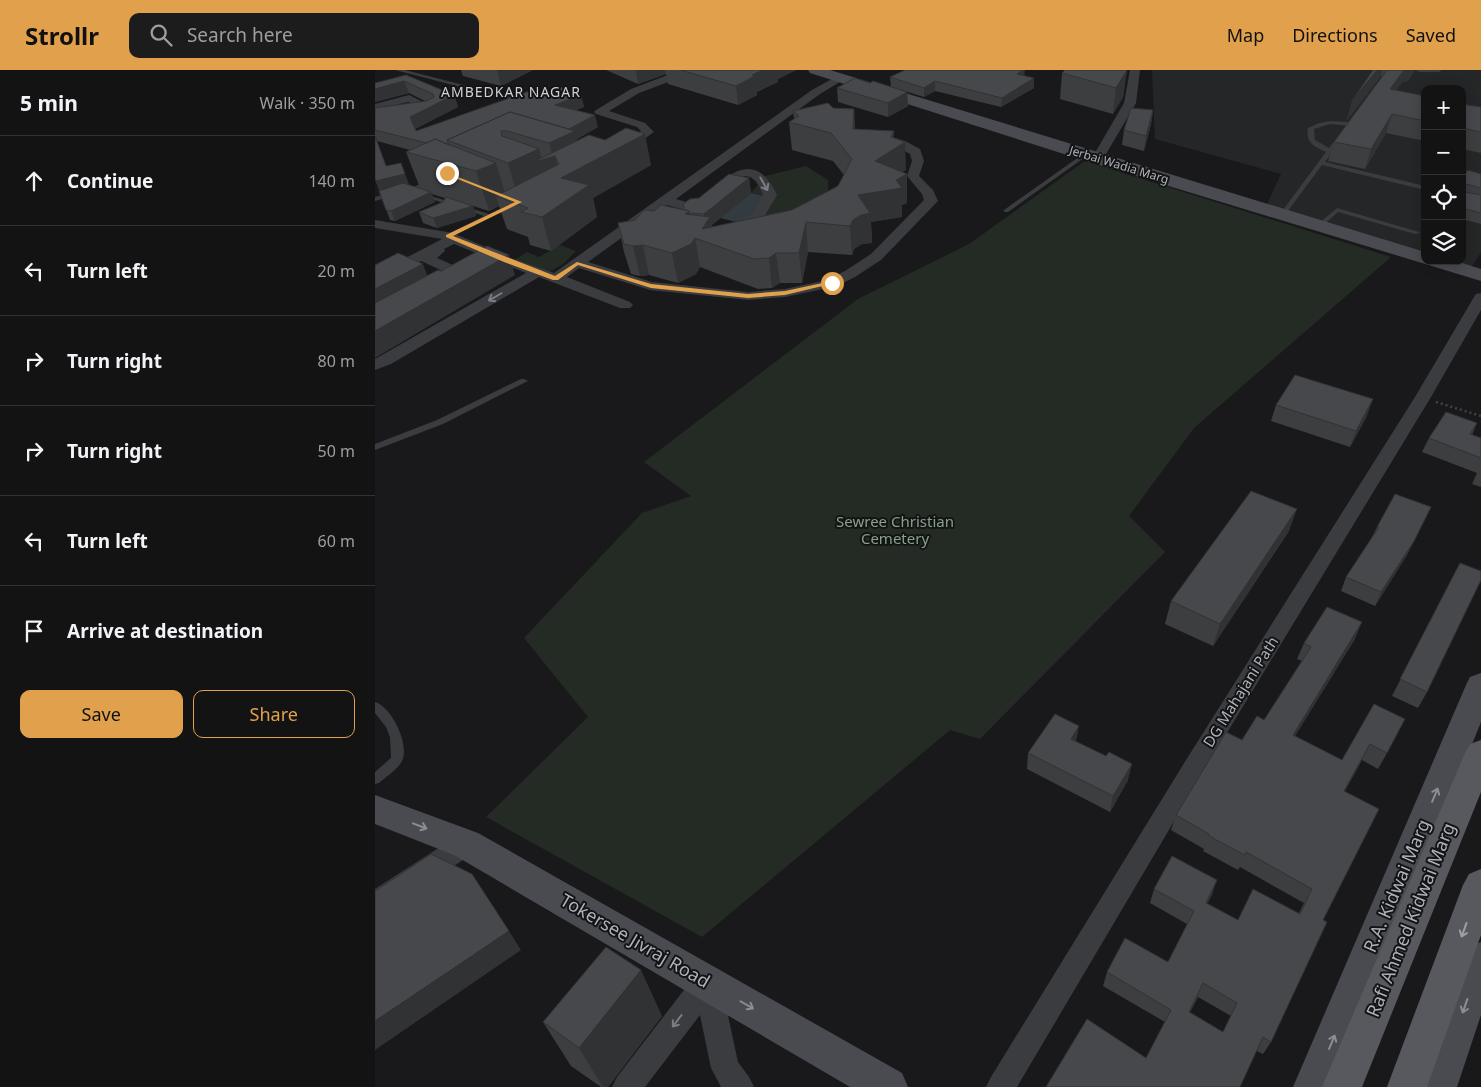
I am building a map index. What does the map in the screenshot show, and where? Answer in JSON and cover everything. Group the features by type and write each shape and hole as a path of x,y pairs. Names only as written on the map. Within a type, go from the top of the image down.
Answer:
{"main road":[{"name":"Jerbai Wadia Marg","path":"815,70 1092,157 1421,257"},
{"path":"1447,265 1481,275"},
{"name":"R.A. Kidwai Marg","path":"1313,1087 1481,685"},
{"name":"Rafi Ahmed Kidwai Marg","path":"1342,1087 1481,753"},
{"name":"Tokersee Jivraj Road","path":"375,809 466,844 888,1087"},
{"path":"1407,1087 1481,885"},
{"path":"1437,1087 1481,960"}],"street":[{"path":"1092,157 1130,104 1135,70"},
{"path":"623,148 648,132 641,126 600,112 635,91 681,71"},
{"path":"555,279 792,109 839,78"},
{"path":"375,107 409,98 430,108 375,116"},
{"path":"792,109 806,113"},
{"path":"577,263 651,286 748,296 785,293 832,283 876,257 931,201 931,195 924,187 915,182 913,176 918,162 917,152 901,144 869,133"},
{"path":"666,200 695,209 741,173 749,171 762,178 770,195 757,217 737,228 717,233"},
{"path":"648,212 666,218"},
{"path":"396,228 419,218"},
{"path":"375,224 396,228 463,249 495,256 579,286 625,305"},
{"path":"427,255 427,260 450,275 463,249"},
{"path":"375,280 427,255 463,249 495,256"},
{"path":"375,365 538,272"},
{"name":"DG Mahajani Path","path":"1001,1087 1189,775 1423,398 1481,297"},
{"path":"375,902 466,844"},
{"path":"627,1087 707,982"},
{"path":"707,982 725,1068 739,1087"}],"lane":[{"path":"398,70 524,101"},
{"path":"1419,70 1439,70"},
{"path":"1282,215 1356,116"},
{"path":"1331,151 1319,147 1311,140 1309,134 1311,128 1319,124 1331,122 1350,124"},
{"path":"1005,211 1092,157"},
{"path":"1321,163 1421,187"},
{"path":"439,177 409,190 489,216"},
{"path":"375,199 403,192"},
{"path":"463,249 489,216 519,202 510,198"},
{"path":"1319,226 1337,210 1417,233"},
{"path":"375,446 440,422 524,381"},
{"path":"375,706 389,720 399,745 397,760 375,779"}],"path":[{"path":"1423,398 1481,416"}],"shaded area":[{"path":"1152,70 1481,70 1481,252 1471,268 1462,265 1466,265 1466,85 1421,85 1421,252 1267,204 1281,174 1155,139"},
{"path":"751,193 771,198 740,223 720,218"}],"green space":[{"name":"Sewree Christian Cemetery","path":"1085,161 1391,257 1194,428 1129,516 1165,552 980,739 950,730 702,937 486,817 588,717 524,638 642,513 691,496 644,462 858,299 969,244"},
{"path":"806,166 828,180 828,193 808,214 740,223 771,198 751,193 765,176"},
{"path":"560,245 576,251 563,264 546,274 513,261 527,252 539,257"}],"building":[{"path":"680,70 763,70 736,86"},
{"path":"905,70 1023,70 1017,74 1034,78 1002,98 935,81 924,88 890,77"},
{"path":"1065,70 1127,70 1116,88 1062,73"},
{"path":"1373,70 1377,70 1352,101"},
{"path":"1387,70 1404,70 1390,89 1421,95 1421,120 1392,114 1371,149 1334,142"},
{"path":"406,75 454,95 410,117 416,131 538,88 535,96 560,87 581,95 555,105 595,115 569,129 510,112 447,140 449,145 435,139 427,143 375,130 375,108 426,101 434,97 433,94 404,81 375,89 375,83"},
{"path":"855,78 870,83 873,81 907,92 888,103 837,88"},
{"path":"828,103 833,108 854,109 853,129 894,131 891,137 905,142 875,161 907,174 896,180 902,188 858,195 870,213 861,215 853,220 850,226 806,222 799,253 776,253 769,258 754,259 695,238 691,244 672,253 643,245 633,246 624,244 618,223 635,220 644,210 654,211 661,205 689,211 685,214 710,217 702,229 792,210 838,186 852,159 831,133 789,122 799,116 793,111"},
{"path":"1466,105 1481,107 1481,132 1466,129"},
{"path":"1131,108 1153,110 1146,136 1124,130"},
{"path":"510,112 575,131 549,143 501,131 502,136 539,149 508,163 447,140"},
{"path":"626,128 645,134 561,178 589,185 542,217 521,212 528,208 496,196 559,164 555,156 531,163 589,135 605,140"},
{"path":"375,136 386,166 401,163 405,174 376,181"},
{"path":"435,139 496,163 476,171 406,152"},
{"path":"1468,170 1481,174 1481,188 1466,184 1466,172"},
{"path":"729,174 749,178 704,214 689,213 689,211 683,209 683,204 690,199 699,198"},
{"path":"403,183 431,192 391,211 386,210 379,191"},
{"path":"1466,192 1481,195 1481,213 1466,209"},
{"path":"446,197 473,206 433,218 419,212 443,202"},
{"path":"487,246 509,255 375,331 375,303"},
{"path":"398,253 423,264 375,289 375,265"},
{"path":"1295,375 1373,399 1356,431 1276,405"},
{"path":"1446,412 1477,423 1470,434 1481,438 1481,458 1429,438"},
{"path":"1251,491 1297,509 1220,624 1171,601"},
{"path":"1395,494 1431,507 1414,541 1381,592 1346,577 1379,527 1377,527"},
{"path":"1460,563 1481,571 1481,580 1427,692 1400,679"},
{"path":"1327,607 1362,622 1293,735 1342,760 1374,704 1405,719 1387,753 1370,744 1344,791 1379,809 1323,920 1327,922 1271,1042 1263,1037 1240,1087 1046,1087 1087,1019 1146,1058 1171,1010 1107,972 1125,938 1168,962 1194,911 1154,889 1172,856 1217,880 1206,903 1238,920 1253,889 1300,914 1312,889 1246,852 1245,855 1209,836 1209,834 1176,815 1226,732 1242,740 1257,716 1264,720 1311,647 1304,643","holes":["1203,983 1237,1003 1223,1032 1189,1012"]},
{"path":"1055,714 1079,726 1071,739 1106,756 1109,752 1132,764 1113,796 1028,753"},
{"path":"431,854 472,874 509,931 375,1021 375,891"},
{"path":"606,947 641,970 579,1048 543,1022"}],"district":[{"name":"AMBEDKAR NAGAR","path":"511,92"}],"route":[{"path":"447,173 519,202 448,236 506,261 555,279 577,263 651,286 748,296 785,293 832,283"}]}
